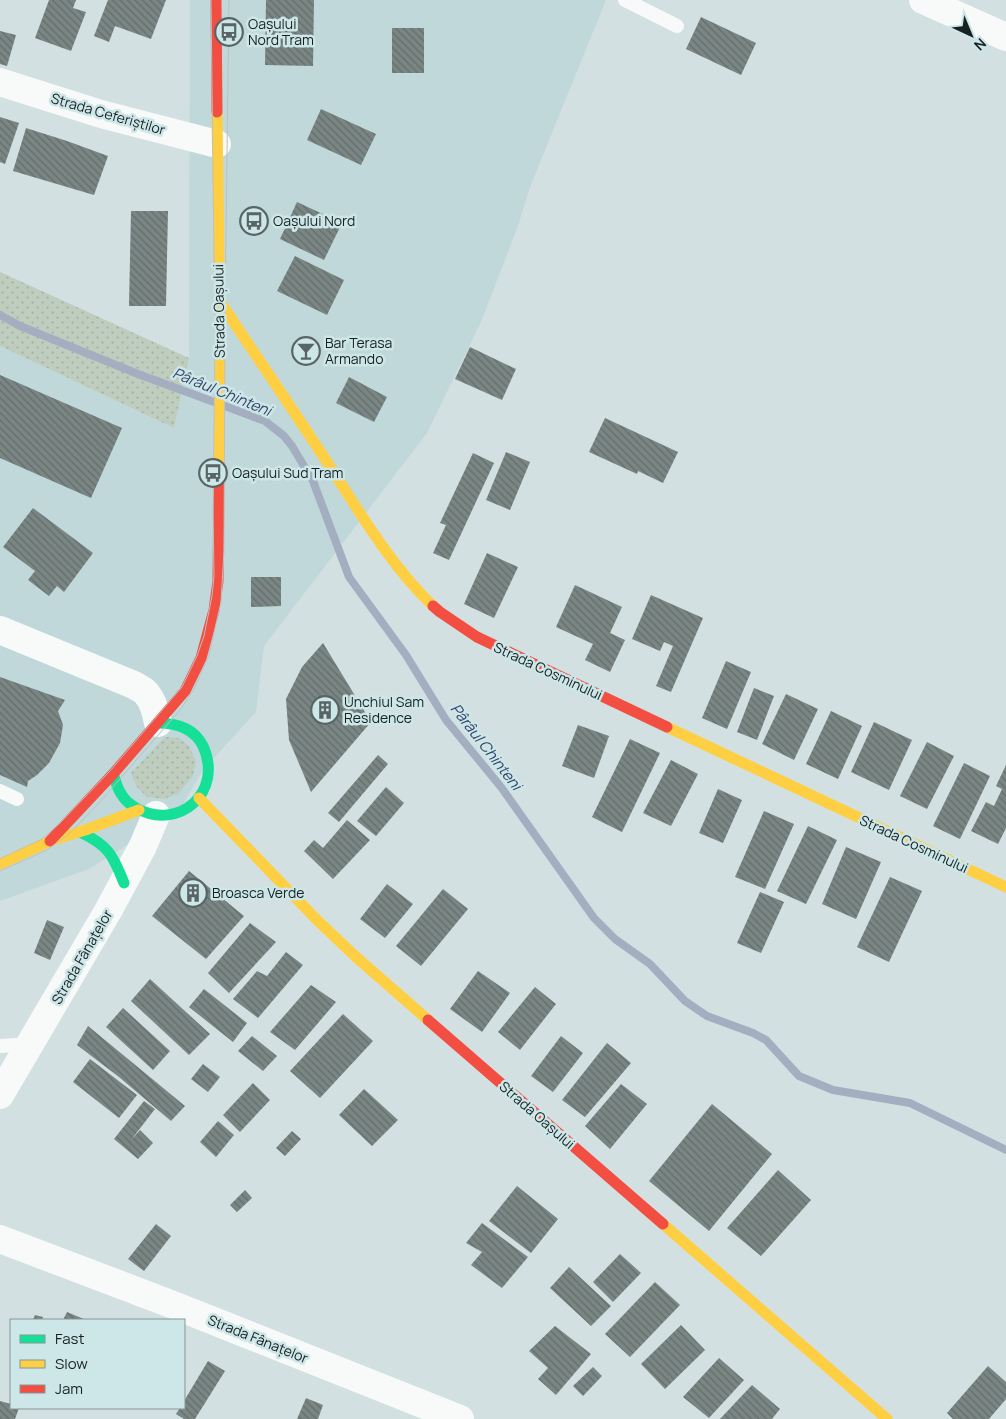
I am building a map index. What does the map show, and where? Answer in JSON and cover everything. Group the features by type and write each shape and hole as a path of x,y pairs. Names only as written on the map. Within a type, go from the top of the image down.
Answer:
{"main road":[{"name":"Strada Oașului","path":"158,723 185,691 201,658 214,610 218,581 220,344 216,0"},
{"name":"Strada Cosminului","path":"218,300 368,525 420,593 440,612 476,637 1006,887"},
{"path":"192,678 195,697"},
{"path":"112,774 126,801 148,813 165,816 178,813 187,808 199,798 206,785 209,772 208,759 198,722"},
{"path":"50,841 158,723 180,725 186,728 197,737 204,747"},
{"name":"Strada Oașului","path":"199,798 317,920 356,957 887,1419"},
{"path":"0,864 50,841 148,813"},
{"path":"80,832 95,838 115,859 124,883"}],"street":[{"path":"923,0 1006,37"},
{"name":"Strada Ceferiștilor","path":"0,82 101,114 217,144"},
{"path":"0,630 134,685 144,692 151,701 158,723"},
{"name":"Strada Fânațelor","path":"0,1095 124,883 143,846 148,813"},
{"name":"Strada Fânațelor","path":"0,1239 176,1306 460,1419"}],"lane":[{"path":"625,0 677,26"},
{"path":"0,791 17,798"},
{"path":"0,1046 31,1044"}],"shaded area":[{"path":"190,0 606,0 530,187 518,226 481,322 427,433 264,646 256,712 203,770 178,813 89,869 0,901 0,346 174,428 189,358"}],"green space":[{"path":"0,272 189,358 174,428 0,346"},
{"path":"165,737 179,738 189,746 196,761 193,776 178,794 164,799 147,797 136,786 131,773"}],"building":[{"path":"49,0 76,0 73,8 86,12 71,51 35,38"},
{"path":"108,0 166,0 151,39 115,26 109,42 94,36"},
{"path":"266,0 314,0 313,66 265,65"},
{"path":"701,17 756,43 741,75 686,49"},
{"path":"392,28 424,28 424,73 392,73"},
{"path":"0,31 16,35 7,66 0,64"},
{"path":"321,109 376,134 361,165 307,140"},
{"path":"0,117 19,123 5,164 0,162"},
{"path":"26,128 108,156 94,195 13,171"},
{"path":"297,202 342,223 324,260 280,239"},
{"path":"131,211 168,211 166,306 129,306"},
{"path":"295,256 344,280 327,315 277,291"},
{"path":"470,347 516,369 502,400 455,379"},
{"path":"0,375 122,428 91,498 0,458"},
{"path":"349,377 387,397 374,422 336,403"},
{"path":"605,418 678,452 663,483 638,471 637,474 589,452"},
{"path":"506,452 530,462 510,510 486,500"},
{"path":"473,453 494,463 449,560 433,553 446,525 440,523"},
{"path":"33,508 93,553 64,592 57,586 49,596 28,580 35,571 3,547"},
{"path":"487,553 518,567 494,618 464,604"},
{"path":"251,577 281,577 281,606 251,607"},
{"path":"575,585 622,607 610,633 625,640 610,672 585,660 593,644 556,627"},
{"path":"651,595 703,618 671,692 656,686 673,646 664,642 660,651 632,639"},
{"name":"Unchiul Sam Residence","path":"323,643 371,722 311,792 289,740 286,699 302,667"},
{"path":"726,661 751,672 727,729 702,718"},
{"path":"0,677 65,700 58,711 63,725 60,743 49,763 28,781 27,787 0,775"},
{"path":"754,688 774,696 757,740 737,732"},
{"path":"786,694 818,709 794,760 762,744"},
{"path":"831,711 862,726 838,779 806,764"},
{"path":"874,722 912,740 889,790 851,772"},
{"path":"578,725 609,736 594,778 562,766"},
{"path":"630,739 660,753 622,832 592,817"},
{"path":"927,742 954,756 927,809 900,796"},
{"path":"378,755 388,764 339,822 328,813"},
{"path":"671,760 698,774 671,826 643,813"},
{"path":"964,763 990,776 960,839 933,826"},
{"path":"1006,765 1006,828 998,844 971,831 986,802 994,806 1002,789 996,786"},
{"path":"386,787 404,803 376,836 357,821"},
{"path":"718,789 742,800 723,843 699,833"},
{"path":"764,811 794,824 765,889 735,877"},
{"path":"347,820 370,840 333,879 304,851 314,840 323,848"},
{"path":"808,826 837,840 806,904 777,891"},
{"path":"846,847 881,862 856,919 822,904"},
{"name":"Broasca Verde","path":"189,871 244,916 206,959 152,916"},
{"path":"890,877 922,891 889,962 857,947"},
{"path":"387,884 413,904 385,938 360,919"},
{"path":"443,889 468,909 421,966 396,946"},
{"path":"760,892 784,902 761,953 737,943"},
{"path":"47,920 64,927 50,960 34,953"},
{"path":"250,923 276,942 229,993 208,973"},
{"path":"286,952 303,965 258,1018 233,999 257,971 267,976"},
{"path":"478,971 510,993 482,1032 450,1009"},
{"path":"150,979 210,1034 189,1055 131,1001"},
{"path":"311,985 336,1002 295,1050 270,1032"},
{"path":"535,987 556,1004 520,1050 498,1032"},
{"path":"204,989 247,1023 233,1042 189,1007"},
{"path":"123,1008 170,1051 153,1070 106,1027"},
{"path":"343,1014 373,1041 320,1098 290,1071"},
{"path":"88,1026 185,1106 171,1121 119,1077 77,1045"},
{"path":"252,1036 277,1056 263,1071 238,1051"},
{"path":"561,1036 583,1053 553,1092 531,1076"},
{"path":"607,1043 631,1063 585,1117 562,1100"},
{"path":"90,1059 137,1095 119,1118 73,1082"},
{"path":"203,1064 220,1077 208,1092 191,1079"},
{"path":"253,1083 270,1100 240,1132 223,1115"},
{"path":"621,1084 647,1104 610,1149 585,1126"},
{"path":"364,1089 398,1120 372,1146 339,1115"},
{"path":"144,1101 155,1109 131,1140 140,1130 153,1143 138,1159 114,1139"},
{"path":"712,1104 772,1154 709,1231 649,1181"},
{"path":"218,1121 234,1135 216,1157 200,1142"},
{"path":"292,1131 301,1139 285,1156 276,1148"},
{"path":"778,1170 811,1200 761,1256 727,1228"},
{"path":"517,1186 558,1219 531,1253 489,1221"},
{"path":"245,1190 252,1198 237,1212 230,1205"},
{"path":"482,1223 528,1257 502,1288 471,1265 482,1252 466,1243"},
{"path":"156,1224 171,1236 144,1271 128,1259"},
{"path":"620,1254 641,1273 613,1302 593,1282"},
{"path":"569,1267 611,1306 591,1326 550,1288"},
{"path":"655,1282 680,1305 630,1357 605,1334"},
{"path":"67,1312 84,1319 64,1319"},
{"path":"35,1315 43,1317 42,1319 33,1319"},
{"path":"681,1325 705,1350 665,1389 641,1364"},
{"path":"555,1326 591,1354 556,1395 538,1379 548,1368 529,1351"},
{"path":"719,1358 744,1380 709,1418 683,1397"},
{"path":"208,1361 225,1371 195,1419 184,1419 176,1414 179,1409 185,1409 185,1399"},
{"path":"988,1366 1006,1382 1006,1399 989,1419 953,1419 947,1413"},
{"path":"593,1367 602,1376 583,1396 573,1386"},
{"path":"752,1385 780,1409 772,1419 720,1419"},
{"path":"306,1398 323,1405 318,1419 297,1419"},
{"path":"0,1401 10,1404 10,1409 19,1409 15,1419 0,1419"}],"waterway":[{"name":"Pârâul Chinteni","path":"0,315 20,326 138,374 214,402"},
{"name":"Pârâul Chinteni","path":"225,406 265,421 284,436 292,446 313,481 349,577 406,655 446,720 501,787 594,918 615,939 650,964 685,1001 707,1016 753,1033 766,1040 799,1076 833,1090 910,1103 1006,1150"}],"tram line":[{"path":"0,859 42,839 110,771 182,687 204,636 214,576 215,338 211,0"},
{"path":"0,871 47,850 69,834 98,804 181,709 194,689 209,655 221,602 224,551 229,0"}],"traffic: fast":[{"path":"113,774 119,790 126,801 136,808 152,814 168,815 182,811 194,803 202,792 207,778 208,763 203,746 190,731 172,724 158,723"},
{"path":"80,832 103,846 113,858 124,883"}],"traffic: slow":[{"path":"217,112 220,344 219,478"},
{"path":"219,300 375,536 402,572 433,606"},
{"path":"667,727 1006,887"},
{"path":"199,798 317,920 428,1020"},
{"path":"0,864 50,841 139,810"},
{"path":"663,1224 887,1419"}],"traffic: jam":[{"path":"216,0 217,112"},
{"path":"50,841 113,774 185,691 201,658 214,610 218,581 219,478"},
{"path":"433,606 477,637 667,727"},
{"path":"428,1020 663,1224"}],"place":[{"name":"Oașului Nord Tram","path":"229,32"},
{"name":"Oașului Nord","path":"254,221"},
{"name":"Bar Terasa Armando","path":"306,351"},
{"name":"Oașului Sud Tram","path":"213,473"},
{"name":"Unchiul Sam Residence","path":"325,710"},
{"name":"Broasca Verde","path":"193,893"}]}
